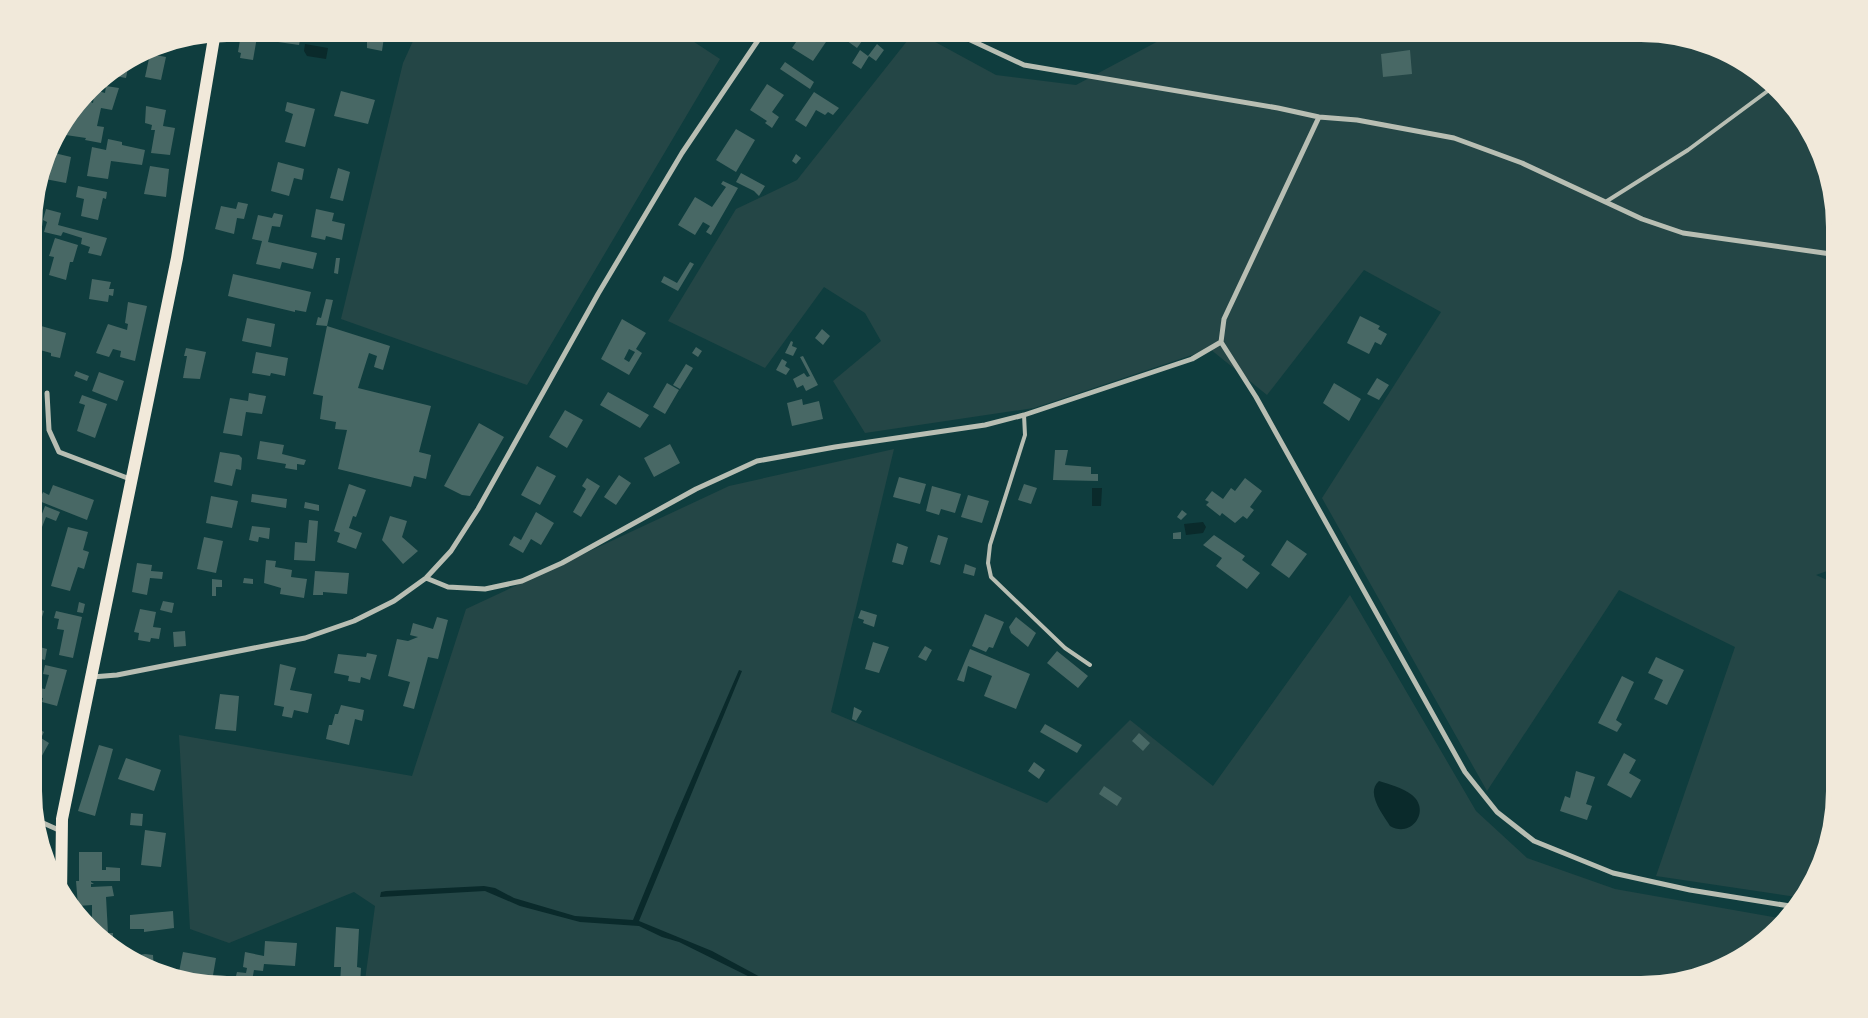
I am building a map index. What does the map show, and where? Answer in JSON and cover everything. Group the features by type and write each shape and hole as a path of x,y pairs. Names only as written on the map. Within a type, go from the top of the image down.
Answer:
{"main road":[{"path":"61,879 60,831 177,258 213,39"}],"street":[{"path":"92,677 117,675 304,638 354,621 394,601 426,578 451,551 478,509 598,294 677,161 759,39"},
{"path":"968,39 1024,65 1278,108 1319,118 1356,120 1454,138 1522,163 1642,219 1683,233 1829,254"},
{"path":"1319,118 1224,319 1221,342 1256,397 1465,772 1498,812 1534,841 1613,873 1690,890 1791,905"},
{"path":"426,578 448,587 485,589 522,580 562,562 696,489 758,461 835,447 985,425 1024,415 1192,359 1221,342"},
{"path":"47,393 49,430 59,452 132,480"},
{"path":"41,822 60,831"}],"lane":[{"path":"1606,201 1688,150 1770,90"},
{"path":"1024,415 1025,435 990,545 988,563 991,577 1065,648 1090,665"}],"shaded area":[{"path":"414,39 690,39 720,59 527,385 341,319 403,63"},
{"path":"909,39 930,39 996,75 1076,85 1162,39 1653,39 1690,45 1724,58 1746,70 1783,103 1798,122 1815,155 1826,190 1829,215 1829,570 1816,575 1829,581 1829,803 1826,828 1819,852 1810,874 1797,897 1656,876 1735,647 1619,590 1487,791 1322,498 1441,312 1364,270 1267,395 1210,349 1034,408 865,433 833,381 881,341 865,313 824,287 765,368 668,321 736,209 797,180"},
{"path":"305,44 328,48 326,59 307,56 304,51"},
{"path":"894,449 831,712 1047,803 1130,720 1213,786 1350,595 1476,811 1527,858 1615,889 1780,918 1746,948 1724,960 1690,973 1653,979 365,979 375,906 354,892 229,943 190,929 179,735 412,776 466,609 729,486"},
{"path":"1092,488 1102,488 1101,506 1092,506"},
{"path":"1203,522 1206,527 1203,533 1186,535 1184,524"},
{"path":"739,670 742,671 639,921 712,951 764,979 754,979 679,942 662,937 639,926 580,922 520,906 485,891 380,897 381,892 386,891 484,886 495,888 514,898 575,916 633,920"},
{"path":"1379,781 1404,790 1417,801 1420,808 1419,815 1412,826 1398,829 1390,826 1374,797 1375,786"}],"building":[{"path":"240,39 257,39 253,60 240,58 241,53 238,52"},
{"path":"271,39 300,39 299,45 271,41"},
{"path":"367,39 384,39 382,51 367,48"},
{"path":"798,39 828,39 813,61 792,48"},
{"path":"844,39 864,39 857,48"},
{"path":"877,44 884,50 876,61 869,56 861,69 852,63 860,50 868,56"},
{"path":"1410,50 1412,74 1383,77 1381,54"},
{"path":"150,55 166,57 161,80 145,77"},
{"path":"785,62 814,82 810,89 780,69"},
{"path":"128,67 126,78 115,76"},
{"path":"767,84 784,95 772,112 779,117 772,128 765,123 767,121 750,110"},
{"path":"106,86 119,88 112,110 101,108 97,126 104,127 101,143 85,140 86,138 63,135 71,120 75,121 76,114 85,103 88,100 93,103 94,94 97,91 105,93"},
{"path":"341,91 375,100 368,124 334,116"},
{"path":"814,92 839,108 833,115 828,112 825,115 816,110 806,127 795,120"},
{"path":"287,102 315,109 305,147 285,142 293,114 285,111"},
{"path":"146,106 166,110 163,126 175,128 170,155 151,153 155,130 151,130 152,125 145,123"},
{"path":"736,129 755,140 736,172 716,160"},
{"path":"108,139 122,142 122,145 145,150 142,165 111,161 108,179 87,176 92,147 106,150"},
{"path":"54,153 71,157 66,183 45,179"},
{"path":"796,154 801,158 796,164 792,161"},
{"path":"278,162 304,169 302,180 294,178 289,196 271,191"},
{"path":"150,166 169,169 166,197 144,194"},
{"path":"338,168 350,172 343,201 330,198"},
{"path":"741,173 765,186 759,196 754,191 736,182"},
{"path":"723,181 738,188 711,235 706,232 710,226 703,222 695,235 678,225 695,197 712,207 726,187 721,184"},
{"path":"78,186 107,192 106,199 103,198 98,220 81,216 84,199 76,197"},
{"path":"238,202 248,204 244,219 237,218 234,234 215,229 221,206 236,209"},
{"path":"46,209 61,213 58,225 107,238 101,256 88,253 90,247 81,244 82,238 63,232 61,236 44,232 47,222 43,220"},
{"path":"316,209 334,213 332,221 345,224 342,240 326,236 325,240 311,237"},
{"path":"274,213 283,215 280,227 272,226 268,242 317,253 313,269 282,262 280,269 256,264 262,241 252,239 258,215 272,218"},
{"path":"55,238 78,245 73,262 70,262 66,280 49,275 54,257 49,256"},
{"path":"336,258 340,258 338,274 334,273"},
{"path":"690,262 694,264 678,291 661,282 664,276 677,283"},
{"path":"233,274 311,292 306,312 295,310 295,312 228,296"},
{"path":"92,279 111,282 109,289 114,289 113,296 109,295 108,302 89,299"},
{"path":"326,299 333,300 327,326 316,325 318,317 321,318"},
{"path":"128,302 147,306 135,361 120,357 121,351 113,349 109,357 96,353 108,324 127,330 128,324 125,323"},
{"path":"1360,316 1380,326 1378,329 1387,334 1381,345 1375,342 1369,354 1347,343"},
{"path":"247,318 275,324 271,347 242,341"},
{"path":"622,319 646,333 636,349 642,353 629,375 601,359","holes":["629,349 635,352 629,362 624,359"]},
{"path":"39,325 66,333 60,358 40,350 39,354"},
{"path":"327,326 390,346 383,370 374,367 377,356 369,353 358,388 431,406 419,452 431,455 426,479 414,476 411,487 338,469 347,430 335,429 336,422 320,419 323,396 313,394"},
{"path":"822,329 830,336 823,345 815,338"},
{"path":"791,341 793,342 792,346 797,348 793,356 785,353"},
{"path":"696,347 702,351 698,357 692,353"},
{"path":"186,348 206,352 200,379 183,378 187,356 184,356"},
{"path":"256,352 288,358 285,376 271,373 270,376 252,373"},
{"path":"803,356 818,385 806,391 803,385 797,388 793,379 804,373 807,377 810,376 800,357"},
{"path":"782,359 787,362 785,366 790,369 786,375 776,370"},
{"path":"686,364 693,368 680,389 673,385"},
{"path":"76,371 89,376 87,381 74,376"},
{"path":"99,372 124,381 117,401 92,391"},
{"path":"1377,378 1389,385 1379,400 1367,394"},
{"path":"667,383 679,390 665,414 653,407"},
{"path":"1334,383 1361,399 1349,421 1323,403"},
{"path":"608,392 649,415 640,428 600,405"},
{"path":"249,393 266,396 262,414 246,412 242,436 223,433 230,398 248,401"},
{"path":"82,395 107,404 95,438 77,431 85,405 79,403"},
{"path":"802,399 803,405 819,401 823,419 792,426 787,403"},
{"path":"565,410 583,420 567,448 549,437"},
{"path":"479,423 504,437 470,496 462,495 444,486"},
{"path":"260,441 284,445 282,454 306,460 304,465 297,464 297,470 285,468 286,464 257,459"},
{"path":"670,444 680,463 654,477 644,458"},
{"path":"1055,450 1068,450 1065,465 1091,467 1091,474 1098,474 1098,481 1053,480"},
{"path":"220,452 239,455 242,458 241,470 236,469 232,486 214,482"},
{"path":"537,466 556,476 540,505 521,495"},
{"path":"619,475 631,483 616,505 604,497"},
{"path":"899,477 926,484 920,504 893,497"},
{"path":"587,478 600,486 581,517 573,512 586,489 582,486"},
{"path":"1245,478 1262,491 1250,507 1254,510 1247,519 1243,516 1235,523 1222,513 1220,516 1206,505 1209,502 1205,500 1212,491 1223,499 1231,488 1235,491"},
{"path":"349,484 366,490 356,517 353,516 349,528 362,533 356,549 337,542 340,533 334,531"},
{"path":"1024,484 1037,488 1031,504 1018,500"},
{"path":"53,485 94,500 87,520 39,501 43,492 49,495"},
{"path":"932,486 961,494 955,513 941,509 939,515 926,511"},
{"path":"252,494 287,499 286,508 251,502"},
{"path":"968,495 989,501 982,523 961,517"},
{"path":"211,496 238,501 232,528 206,523"},
{"path":"305,502 319,505 319,511 304,508"},
{"path":"45,506 60,512 56,521 46,517 39,534 40,519"},
{"path":"1182,510 1187,514 1181,520 1177,517"},
{"path":"536,512 554,523 541,545 531,539 523,553 509,545 514,536 521,540"},
{"path":"390,516 407,521 402,537 418,551 403,564 382,540"},
{"path":"309,520 318,521 315,561 294,560 295,542 307,543"},
{"path":"252,526 270,528 269,539 259,537 258,542 249,540"},
{"path":"68,527 88,532 83,550 89,552 84,569 78,567 70,591 51,586"},
{"path":"1181,532 1181,539 1173,539 1173,533"},
{"path":"938,535 948,538 940,565 930,562"},
{"path":"1214,535 1245,556 1242,560 1260,573 1247,589 1216,566 1222,558 1203,545"},
{"path":"204,537 223,541 216,573 197,569"},
{"path":"1287,540 1307,554 1289,578 1271,565"},
{"path":"897,543 908,547 903,565 892,562"},
{"path":"266,560 276,561 275,567 292,570 291,577 307,579 304,598 280,594 281,588 264,583"},
{"path":"137,563 152,565 151,571 163,572 162,579 150,578 147,595 132,592"},
{"path":"965,564 976,568 974,576 963,573"},
{"path":"315,571 349,573 347,594 323,592 323,595 313,595"},
{"path":"244,578 253,579 253,584 243,583"},
{"path":"212,579 222,580 222,587 216,587 216,596 212,596"},
{"path":"163,601 174,603 172,613 160,610"},
{"path":"79,602 85,604 83,613 77,612"},
{"path":"39,609 44,611 42,617 39,617"},
{"path":"140,609 156,612 153,627 161,628 159,639 151,638 150,642 138,640 139,633 134,632"},
{"path":"861,610 877,615 874,627 863,623 864,620 858,618"},
{"path":"56,611 82,617 73,658 59,655 64,630 57,629 59,619 54,618"},
{"path":"985,614 1004,622 993,648 989,647 986,652 972,646"},
{"path":"437,617 448,620 438,659 428,657 414,709 403,706 410,682 388,676 397,639 408,641 418,637 410,635 413,623 433,629"},
{"path":"1016,617 1036,633 1028,647 1011,633 1009,627"},
{"path":"185,631 186,646 174,647 173,632"},
{"path":"873,642 889,647 879,673 865,669"},
{"path":"925,646 932,650 926,661 918,657"},
{"path":"39,647 47,649 45,660 39,659"},
{"path":"970,649 1030,674 1016,709 984,696 992,676 968,666 964,682 957,680"},
{"path":"1057,651 1088,676 1078,688 1047,663"},
{"path":"367,653 377,655 370,680 361,677 360,683 348,681 349,676 334,673 338,654 366,657"},
{"path":"1656,657 1684,670 1667,705 1654,699 1663,680 1648,673"},
{"path":"280,664 296,668 290,690 312,694 308,713 294,710 292,718 282,716 284,707 274,705"},
{"path":"45,665 67,670 57,706 42,702 43,698 39,697 39,688 45,689 49,675 43,674"},
{"path":"1622,676 1634,682 1616,720 1622,724 1617,732 1598,723"},
{"path":"220,694 239,696 236,731 215,729"},
{"path":"341,705 364,710 362,721 355,719 349,745 326,739 329,725 332,725 335,714 338,714"},
{"path":"854,707 862,711 856,721 852,719"},
{"path":"1045,724 1082,745 1077,753 1040,732"},
{"path":"39,730 44,732 41,738 49,743 39,761"},
{"path":"1139,733 1150,743 1143,751 1132,741"},
{"path":"99,745 113,749 95,816 78,811"},
{"path":"1624,753 1636,760 1629,773 1641,780 1631,798 1607,785"},
{"path":"126,758 161,770 154,791 118,779"},
{"path":"1034,762 1045,770 1039,779 1028,771"},
{"path":"1576,771 1595,777 1586,804 1592,806 1587,820 1560,811 1565,796 1570,798"},
{"path":"1104,786 1122,798 1117,806 1099,794"},
{"path":"131,813 143,814 142,826 130,825"},
{"path":"145,830 166,833 161,867 141,865"},
{"path":"79,852 102,852 102,870 106,870 106,867 120,868 120,881 91,881 94,884 91,884 91,887 112,886 114,896 106,897 108,933 113,933 113,941 92,922 92,905 78,906 76,881 79,881"},
{"path":"173,911 174,928 144,932 144,929 130,929 130,915"},
{"path":"336,927 359,929 357,967 361,968 360,979 340,979 341,967 334,967"},
{"path":"265,941 297,943 295,966 264,964 263,971 254,970 252,979 235,979 237,972 246,973 247,968 243,967 245,952 264,956"},
{"path":"183,952 216,958 212,979 179,972"},
{"path":"139,955 153,955 154,964 139,957"}]}
